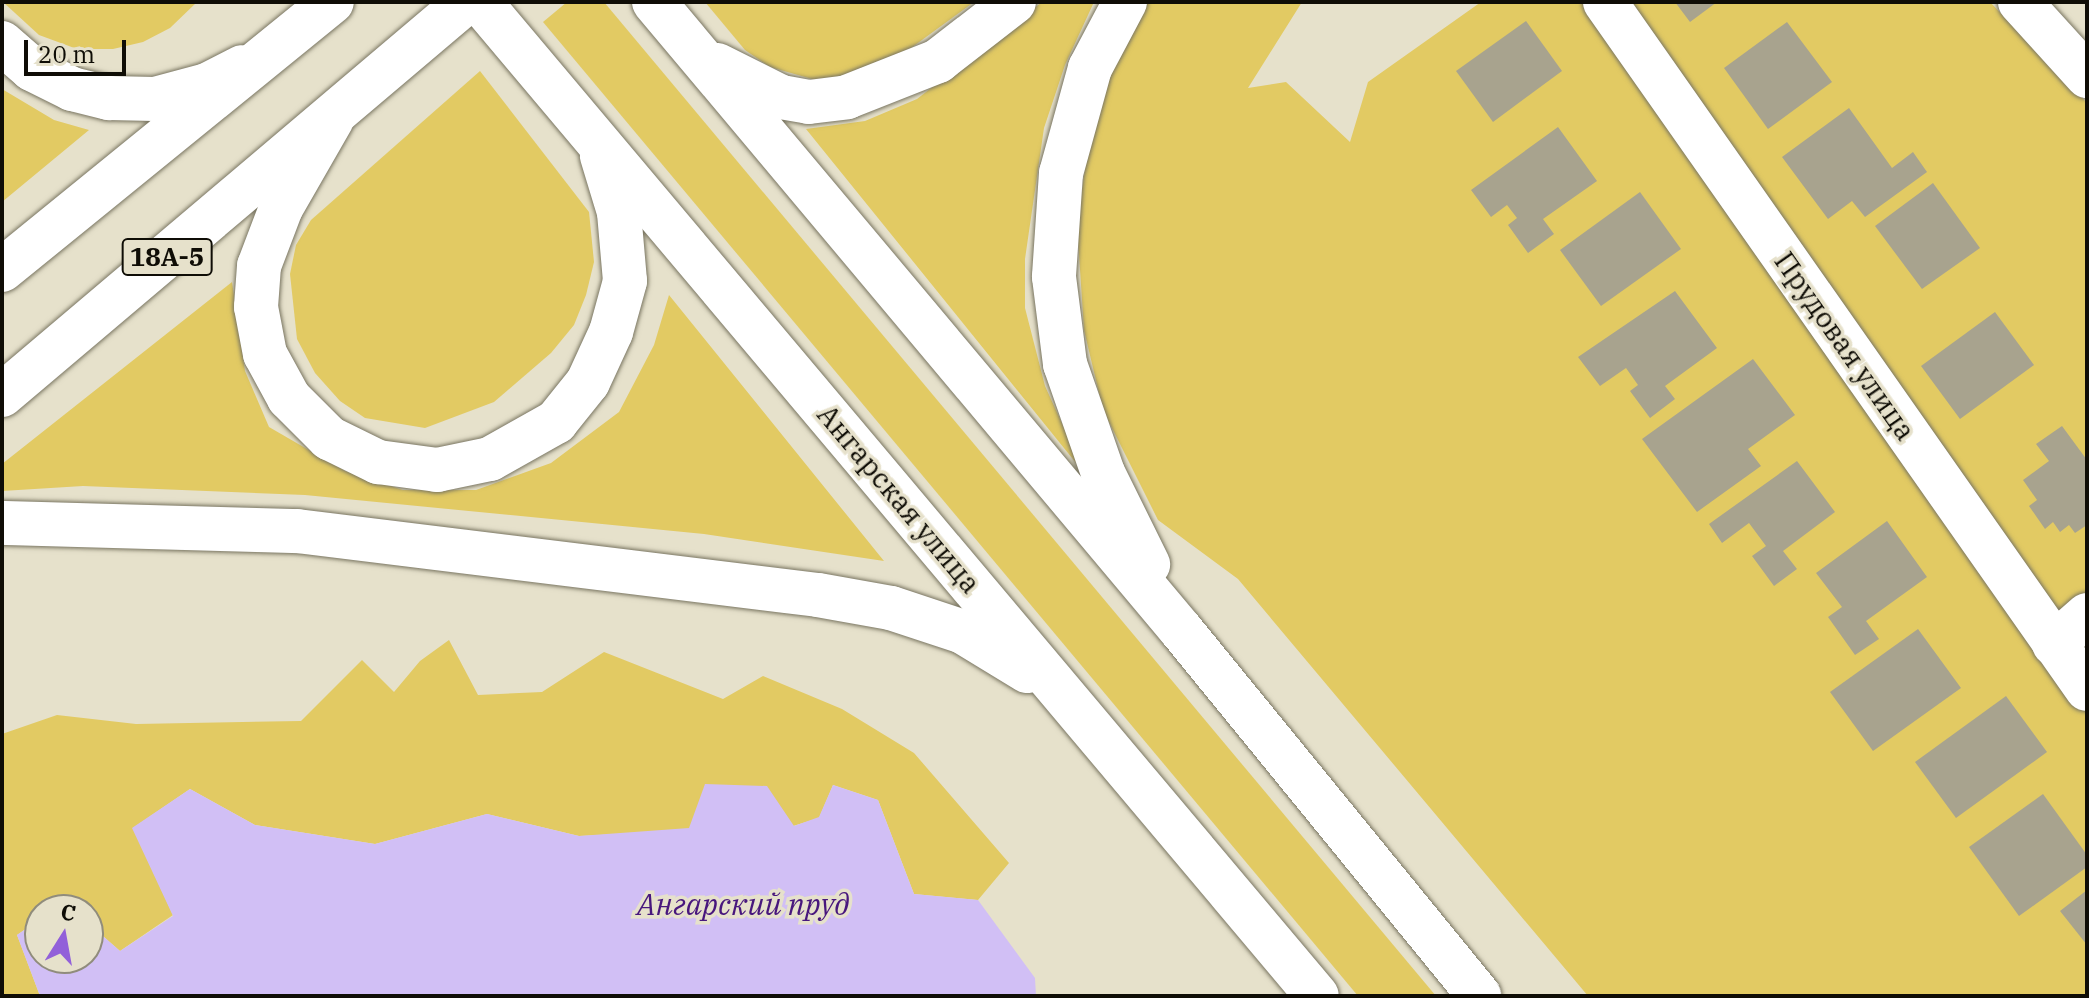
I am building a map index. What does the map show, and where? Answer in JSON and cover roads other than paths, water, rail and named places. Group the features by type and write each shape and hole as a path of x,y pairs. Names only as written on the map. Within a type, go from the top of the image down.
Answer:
{"main road":[{"path":"2,270 332,2"},
{"name":"18А-5","path":"2,395 332,119 466,2"},
{"name":"Ангарская улица","path":"480,2 1317,996"},
{"path":"668,18 715,64 749,84 809,102 889,85 938,61 1014,2"},
{"path":"1125,2 1090,68 1061,173 1054,277 1065,364 1103,473 1181,630"},
{"name":"Прудовая улица","path":"1605,2 2087,689"},
{"path":"2020,2 2087,76"},
{"path":"668,18 1181,630 1479,996"},
{"path":"2,43 32,69 72,89 109,98 155,99 207,85 276,49"},
{"path":"332,119 281,208 259,266 256,307 265,354 289,398 329,438 378,462 437,470 490,459 526,440 556,422 588,382 611,332 625,281 619,212 598,142"},
{"path":"2,523 297,531 818,595 891,608 963,632 1009,657 1084,718"},
{"path":"2054,644 2087,615"}],"water":[{"name":"Ангарский пруд","path":"705,784 767,786 794,826 819,817 833,785 878,800 914,894 978,900 1035,978 1036,996 40,996 32,974 104,974 104,937 120,951 173,916 132,828 190,789 255,825 375,844 487,814 579,836 689,828"},
{"name":"Ангарский пруд","path":"24,930 24,954 17,935"}]}
